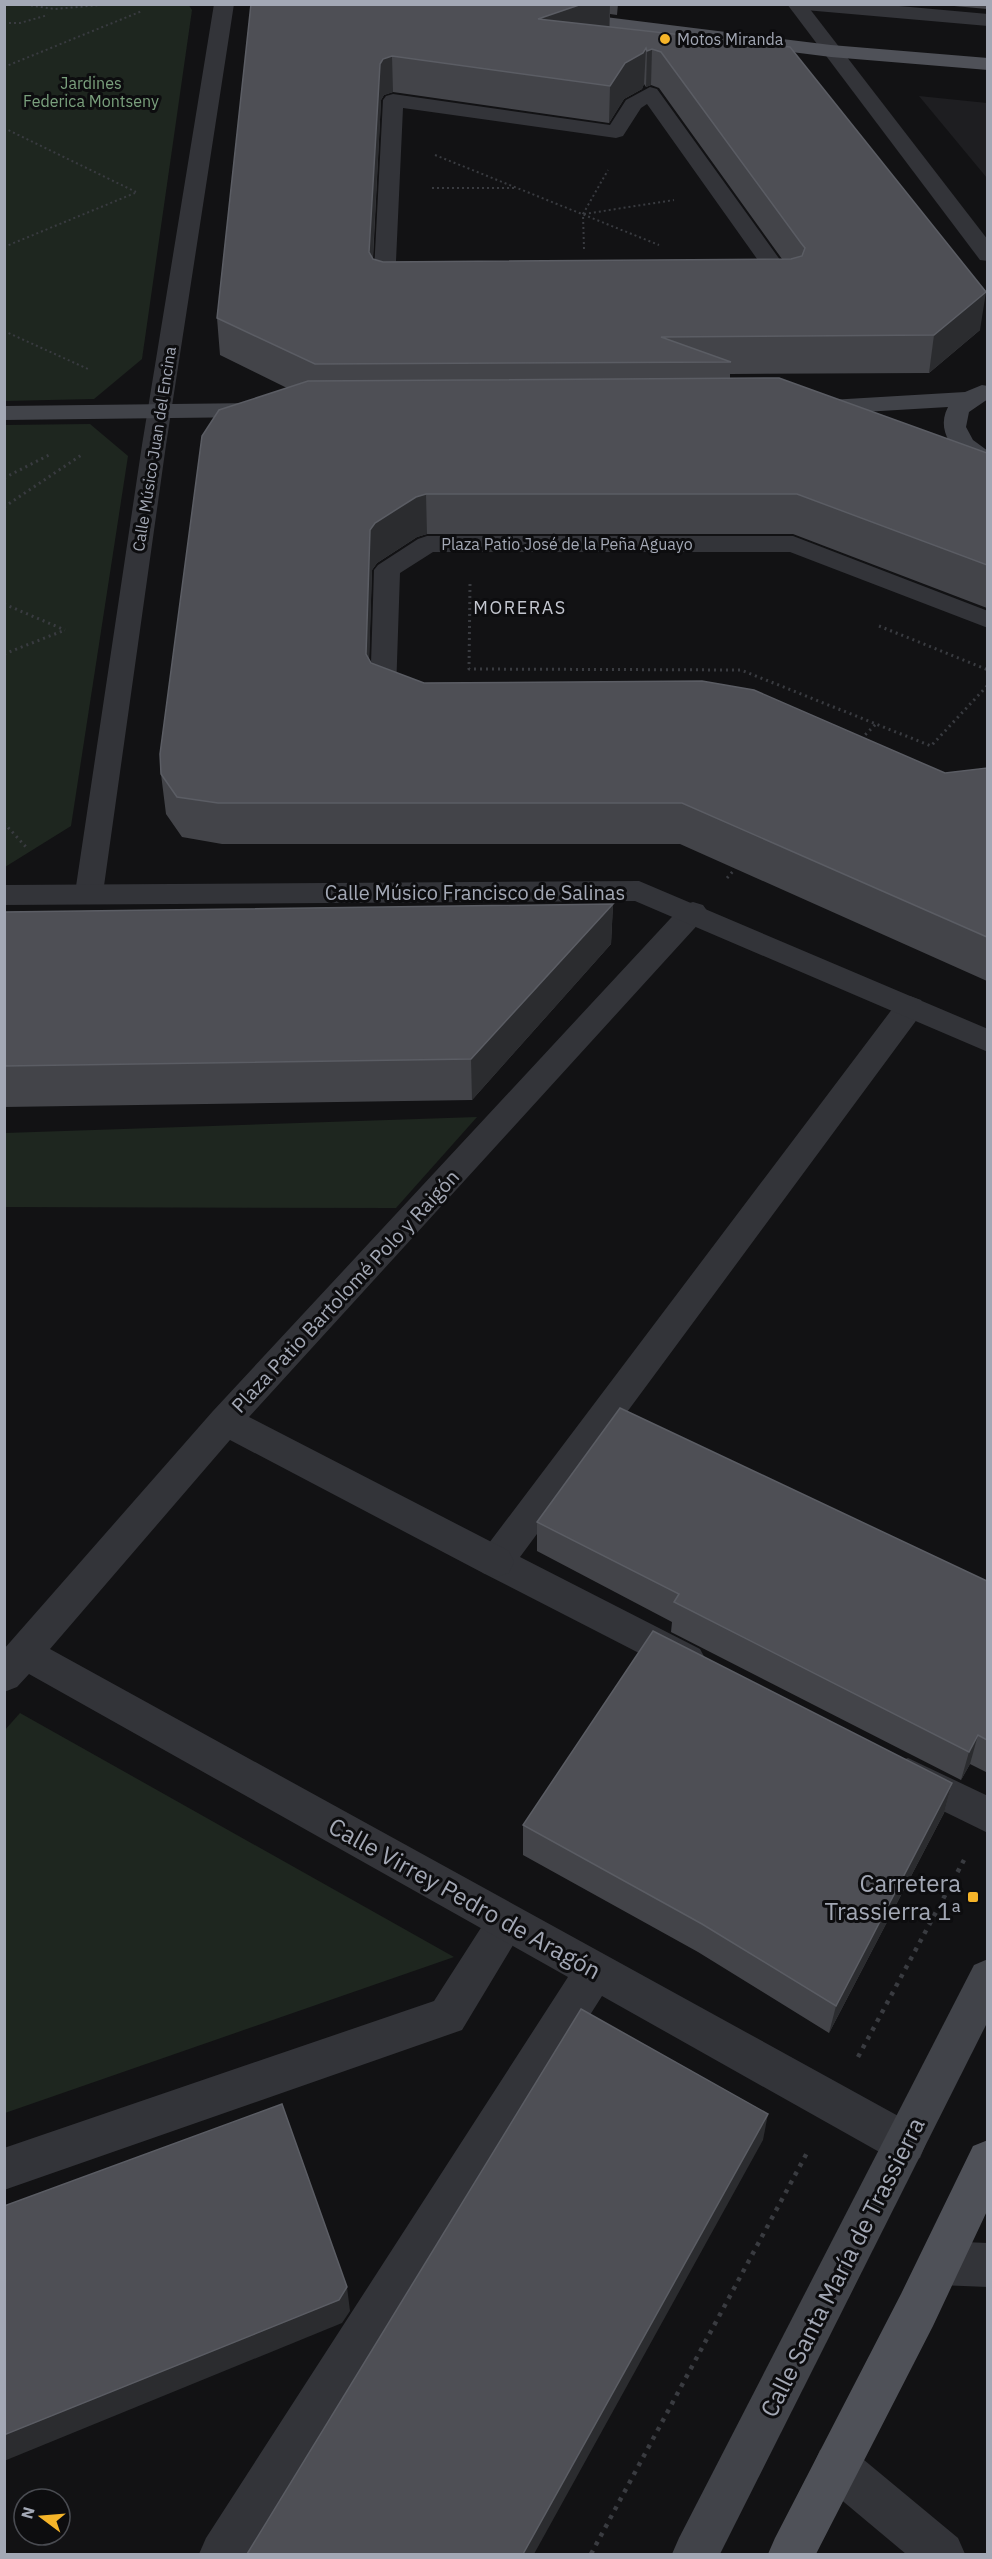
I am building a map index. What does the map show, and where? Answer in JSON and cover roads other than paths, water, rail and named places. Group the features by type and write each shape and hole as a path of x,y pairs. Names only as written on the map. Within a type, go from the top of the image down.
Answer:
{"main road":[{"path":"621,6 815,29"},
{"path":"544,15 834,41 987,64"},
{"path":"886,428 802,409 977,395"},
{"path":"964,447 953,430 954,414 977,395"},
{"path":"4,413 280,410"},
{"path":"931,439 964,447 987,461"},
{"name":"Calle Santa María de Trassierra","path":"695,2554 987,1978"},
{"path":"791,2554 918,2310 987,2161"}],"street":[{"name":"Calle Músico Juan del Encina","path":"89,893 160,411 224,4"},
{"path":"796,4 815,29 834,41 987,255"},
{"path":"805,4 987,20"},
{"path":"650,93 788,287 384,290 389,188 393,100 616,132 633,104 650,93"},
{"name":"Plaza Patio José de la Peña Aguayo","path":"415,708 383,695 387,570 427,544 793,544 987,620"},
{"name":"Calle Músico Francisco de Salinas","path":"4,895 639,891 693,912 987,1041"},
{"name":"Plaza Patio Bartolomé Polo y Raigón","path":"14,1665 225,1421 693,912"},
{"path":"496,1562 910,1007"},
{"path":"225,1421 718,1677"},
{"name":"Calle Virrey Pedro de Aragón","path":"14,1665 507,1922 905,2143"},
{"path":"877,1759 987,1816"},
{"path":"4,2169 448,2016 507,1922"},
{"path":"222,2554 595,1970"},
{"path":"939,2263 987,2265"},
{"path":"836,2466 942,2554"}],"place":[{"name":"Motos Miranda","path":"665,39"},
{"name":"Carretera Trassierra 1ª","path":"973,1897"}],"district":[{"name":"MORERAS","path":"520,607"}],"park label":[{"name":"Jardines Federica Montseny","path":"91,92"}]}
